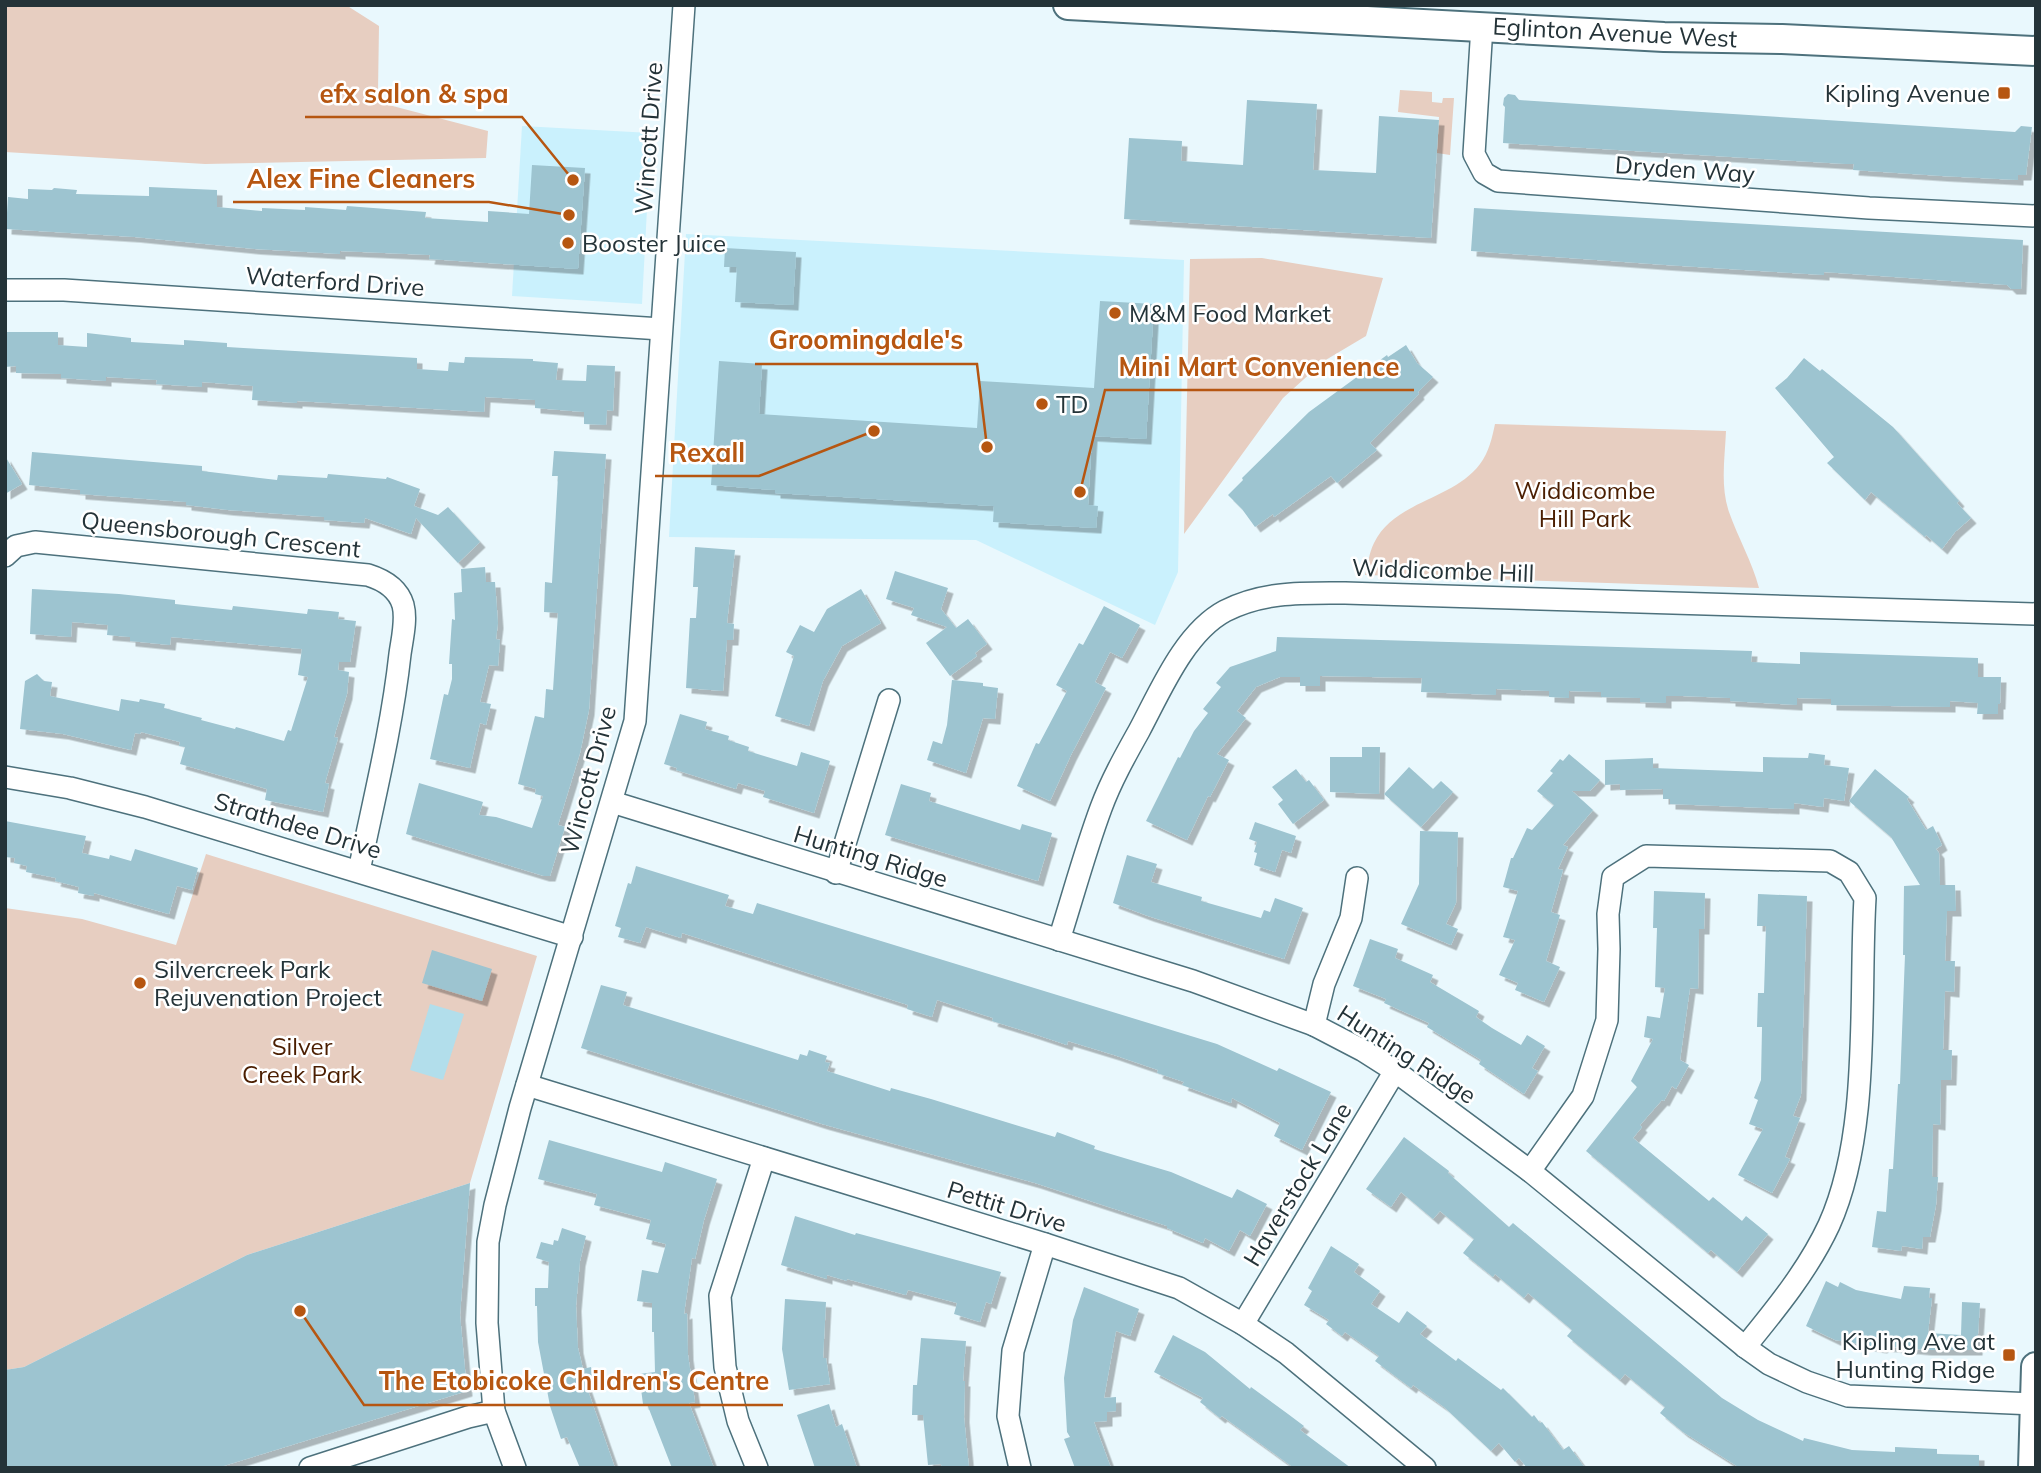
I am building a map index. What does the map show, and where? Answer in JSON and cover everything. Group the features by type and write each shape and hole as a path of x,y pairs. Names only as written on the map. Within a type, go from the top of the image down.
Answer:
{"main road":[{"name":"Eglinton Avenue West","path":"1068,5 1664,37 1782,39 2036,51"},
{"path":"2034,1468 2036,1367"}],"street":[{"name":"Wincott Drive","path":"515,1468 494,1411 487,1323 488,1242 495,1205 527,1086 635,721 684,5"},
{"name":"Dryden Way","path":"1482,26 1474,153 1477,164 1484,173 1498,181 1869,208 2036,216"},
{"name":"Waterford Drive","path":"5,290 64,290 661,329"},
{"name":"Queensborough Crescent","path":"5,556 16,547 35,542 368,575 383,579 400,599 404,623 395,698 359,871"},
{"name":"Widdicombe Hill","path":"1059,940 1101,807 1175,664 1199,633 1223,612 1254,600 1287,593 1345,593 2036,614"},
{"path":"836,873 888,699"},
{"name":"Strathdee Drive","path":"5,776 70,788 145,807 572,937"},
{"name":"Hunting Ridge","path":"612,802 1193,981 1314,1024 1362,1049 1395,1071 1530,1171 1745,1348 1769,1364 1807,1382 1848,1396 2035,1404"},
{"path":"1530,1171 1583,1096 1607,1020 1608,914 1613,877 1646,856 1830,861 1849,872 1865,898 1857,1097 1847,1174 1829,1225 1799,1279 1745,1348"},
{"path":"1314,1024 1324,984 1351,918 1357,878"},
{"name":"Haverstock Lane","path":"1243,1324 1395,1071"},
{"name":"Pettit Drive","path":"527,1086 1045,1244 1179,1288 1243,1324 1286,1353 1425,1468"},
{"path":"757,1468 738,1421 725,1367 720,1296 764,1158"},
{"path":"1020,1468 1008,1416 1013,1351 1045,1244"},
{"path":"310,1468 494,1411"}],"shaded area":[{"path":"522,126 651,133 642,304 512,296"},
{"path":"686,234 1184,260 1178,572 1155,625 976,540 669,537"},
{"path":"430,1004 464,1014 443,1080 410,1070"}],"green space":[{"path":"5,5 346,5 379,26 378,91 385,104 488,131 486,158 205,164 5,152"},
{"path":"1400,90 1432,92 1432,102 1442,103 1443,98 1454,98 1450,155 1437,153 1439,117 1398,112"},
{"path":"1262,258 1383,278 1366,336 1324,361 1283,398 1184,534 1190,259"},
{"name":"Widdicombe Hill Park","path":"1495,424 1726,431 1726,502 1759,588 1365,575 1372,547 1383,529 1409,509 1469,476 1486,455"},
{"name":"Silver Creek Park","path":"206,854 537,956 470,1183 247,1255 24,1367 5,1370 5,908 82,919 176,945"}],"building":[{"path":"1508,94 1515,95 1519,100 2015,132 2021,126 2032,127 2026,175 2018,175 2018,180 1942,176 1853,170 1854,164 1503,143 1503,105"},
{"path":"1247,100 1317,104 1313,170 1376,173 1379,116 1439,120 1431,238 1124,219 1129,138 1182,141 1181,161 1243,165"},
{"path":"532,165 585,168 578,269 429,259 430,255 255,249 135,237 6,229 8,197 28,199 28,189 54,188 77,190 76,194 149,196 149,187 217,190 217,207 262,211 262,208 305,210 305,207 346,210 347,206 426,212 425,218 488,222 488,211 529,214"},
{"path":"1474,208 2023,240 2021,289 2011,289 2007,285 1824,272 1824,275 1471,251"},
{"path":"725,248 796,252 793,305 735,302 737,267 724,267"},
{"path":"1100,301 1154,304 1146,439 1092,436 1088,505 1098,506 1096,528 993,522 994,506 775,493 775,490 711,485 719,361 762,364 759,414 977,428 980,381 1094,388"},
{"path":"5,332 58,332 58,345 87,347 87,333 131,338 131,342 184,345 184,340 227,343 227,347 417,358 417,369 448,371 449,362 464,363 465,357 533,359 558,363 556,380 586,381 587,365 615,366 613,411 607,410 606,425 584,424 584,412 535,408 535,400 485,397 484,412 297,403 252,400 253,386 202,382 202,387 156,384 157,380 106,377 106,381 61,378 61,374 16,373 16,366 5,367"},
{"path":"1406,345 1417,363 1433,377 1370,443 1377,450 1337,483 1331,476 1274,517 1273,514 1255,527 1228,495 1242,478 1309,412 1387,355 1388,357"},
{"path":"1804,358 1820,371 1822,369 1893,427 1959,501 1957,503 1971,518 1955,532 1942,549 1871,492 1865,500 1827,463 1834,457 1775,388"},
{"path":"554,451 606,454 589,710 580,753 558,825 565,827 550,876 544,876 406,834 419,783 483,802 479,815 496,817 532,828 543,796 535,794 536,789 518,784 535,716 544,718 546,689 553,690 558,613 544,612 545,582 552,583 558,476 552,476"},
{"path":"32,452 202,466 202,471 277,480 278,475 327,478 328,474 387,477 420,489 414,506 438,515 448,507 480,542 458,563 416,518 411,534 365,518 364,523 324,520 324,517 80,494 80,490 29,485"},
{"path":"5,456 22,484 5,494"},
{"path":"695,547 735,550 727,623 734,624 733,640 727,640 723,691 686,688 690,618 696,618 698,587 693,587"},
{"path":"485,567 486,582 495,582 498,623 496,639 500,640 498,666 489,665 480,702 491,704 486,725 480,723 470,768 430,759 444,694 448,695 452,679 452,664 449,664 452,619 455,620 454,593 462,592 461,569"},
{"path":"895,571 948,588 941,609 956,628 968,619 987,644 975,653 977,656 950,676 926,643 947,627 911,615 914,608 886,599"},
{"path":"32,589 119,594 232,610 233,606 307,614 308,609 330,611 339,612 338,619 356,621 350,662 339,662 338,670 349,672 347,694 334,737 338,738 325,783 329,784 323,812 265,800 267,789 180,764 185,747 179,746 180,742 141,732 135,733 131,750 63,734 20,729 25,681 37,674 44,681 52,682 50,696 119,711 121,699 139,702 140,699 165,704 164,708 202,718 201,720 284,741 288,730 291,731 308,677 298,675 302,649 171,637 170,645 130,641 130,637 107,635 108,625 72,622 71,637 30,634"},
{"path":"861,589 881,623 842,646 823,681 809,726 775,716 794,656 786,652 800,625 814,632 827,609"},
{"path":"1104,606 1140,625 1122,658 1110,652 1095,682 1106,688 1050,801 1017,786 1036,743 1039,744 1067,691 1056,685 1079,643 1083,645"},
{"path":"1277,637 1752,651 1751,662 1800,664 1800,652 1978,658 1978,677 2001,677 2000,704 1998,714 1977,714 1978,703 1950,701 1950,707 1831,705 1831,699 1797,698 1797,705 1730,701 1730,698 1666,696 1666,703 1640,702 1640,698 1601,697 1601,692 1569,691 1569,698 1549,697 1549,691 1496,689 1496,695 1421,692 1422,678 1320,676 1320,686 1300,686 1300,677 1280,677 1256,687 1237,711 1246,718 1217,754 1229,760 1187,840 1146,821 1178,757 1180,758 1194,731 1208,713 1203,709 1221,687 1216,683 1230,667 1276,651"},
{"path":"952,680 983,683 983,686 998,688 995,719 983,718 966,773 927,760 933,741 942,744"},
{"path":"680,714 707,722 705,729 729,736 728,740 749,747 748,751 797,766 801,752 830,761 814,813 763,797 765,791 738,783 736,789 664,764"},
{"path":"1362,747 1380,747 1379,794 1330,792 1330,757 1362,757"},
{"path":"1809,753 1825,755 1824,765 1849,768 1844,801 1824,798 1823,807 1794,803 1794,809 1670,804 1670,799 1663,799 1663,789 1620,790 1620,784 1605,785 1605,760 1653,758 1653,768 1763,772 1763,757 1808,758"},
{"path":"1569,754 1600,780 1590,791 1572,791 1593,810 1563,845 1568,847 1558,869 1563,870 1551,912 1560,915 1546,961 1560,967 1544,1002 1515,990 1518,983 1499,975 1515,940 1503,937 1518,891 1503,887 1511,858 1527,828 1532,830 1554,805 1537,791 1553,773 1550,771 1560,759 1563,761"},
{"path":"1409,767 1433,789 1441,781 1453,792 1421,827 1384,794"},
{"path":"1296,769 1306,782 1309,780 1324,800 1293,824 1278,804 1283,800 1272,787"},
{"path":"1875,769 1909,797 1907,799 1926,830 1933,826 1942,845 1936,849 1939,853 1940,885 1955,885 1956,911 1947,911 1945,961 1955,961 1954,992 1945,991 1943,1050 1952,1050 1951,1080 1941,1080 1940,1125 1933,1124 1932,1177 1938,1177 1936,1205 1930,1237 1923,1237 1922,1249 1902,1246 1901,1251 1872,1247 1877,1211 1886,1212 1889,1169 1893,1169 1900,1084 1905,955 1904,886 1920,885 1891,837 1849,801"},
{"path":"901,784 931,793 929,801 1020,830 1022,824 1052,833 1038,881 885,835"},
{"path":"5,821 86,836 82,853 109,859 110,855 131,861 135,849 198,868 192,890 177,886 169,914 94,893 94,896 78,893 79,887 55,881 56,878 26,872 27,866 14,863 15,858 5,857"},
{"path":"1255,822 1296,836 1291,853 1282,850 1275,872 1254,865 1257,842 1249,839"},
{"path":"1420,831 1458,832 1456,903 1446,924 1458,929 1451,945 1401,924 1419,884"},
{"path":"1127,855 1157,864 1151,882 1202,897 1201,901 1261,918 1264,910 1270,912 1275,898 1303,908 1284,959 1113,903"},
{"path":"636,866 729,895 725,906 753,914 757,903 1217,1044 1331,1092 1302,1150 1274,1136 1280,1123 1232,1098 1231,1103 1182,1085 1184,1082 1157,1073 1158,1070 1114,1055 1068,1041 1067,1045 937,1000 932,1017 907,1009 908,1005 682,933 681,938 646,927 640,943 618,937 621,928 615,926"},
{"path":"1654,891 1705,893 1704,929 1699,929 1698,989 1690,988 1680,1060 1689,1065 1676,1089 1672,1086 1664,1101 1662,1100 1640,1125 1642,1127 1633,1138 1709,1201 1713,1197 1742,1221 1746,1216 1768,1234 1737,1272 1711,1250 1708,1253 1586,1151 1637,1087 1631,1081 1653,1039 1644,1037 1647,1016 1660,1018 1665,988 1655,987 1657,928 1653,928"},
{"path":"1758,894 1807,896 1801,1095 1793,1116 1800,1118 1785,1157 1790,1159 1772,1193 1738,1175 1763,1129 1749,1124 1758,1100 1754,1098 1761,1080 1762,1027 1757,1027 1758,993 1764,993 1766,926 1757,926"},
{"path":"1370,939 1398,949 1395,958 1433,975 1430,982 1479,1011 1476,1017 1492,1028 1521,1045 1527,1035 1545,1046 1532,1068 1538,1071 1524,1094 1479,1064 1481,1060 1427,1027 1429,1023 1384,1003 1386,999 1353,986"},
{"path":"432,950 492,969 482,1001 422,983"},
{"path":"601,985 627,992 623,1005 798,1060 800,1054 807,1056 809,1050 827,1056 825,1062 830,1063 827,1071 1055,1137 1057,1132 1095,1146 1094,1149 1171,1172 1232,1198 1237,1189 1267,1204 1250,1236 1240,1230 1229,1251 1205,1238 1203,1243 1167,1226 1035,1183 822,1124 581,1048"},
{"path":"1404,1137 1449,1171 1448,1173 1509,1227 1513,1223 1722,1398 1758,1420 1803,1441 1804,1438 1852,1450 1895,1452 1895,1447 1937,1449 1937,1454 1979,1455 1979,1468 1740,1468 1683,1432 1660,1413 1665,1407 1625,1374 1620,1380 1567,1336 1572,1330 1528,1293 1524,1298 1463,1253 1474,1239 1440,1211 1433,1219 1401,1192 1391,1207 1366,1189"},
{"path":"549,1140 662,1172 665,1162 717,1179 695,1259 692,1258 684,1314 687,1313 688,1355 695,1402 689,1403 714,1468 672,1468 647,1404 643,1404 639,1374 655,1372 654,1332 652,1303 637,1301 642,1270 658,1273 666,1244 646,1239 651,1220 594,1205 597,1194 538,1179"},
{"path":"470,1183 460,1315 467,1391 217,1468 5,1468 5,1370 24,1367 247,1255"},
{"path":"795,1216 855,1235 856,1233 1001,1272 991,1304 986,1302 980,1322 954,1314 957,1303 908,1290 906,1295 827,1275 827,1279 781,1265"},
{"path":"562,1228 586,1236 580,1261 576,1306 578,1348 583,1369 591,1367 594,1383 586,1385 615,1468 580,1468 567,1437 561,1439 550,1406 538,1342 535,1306 535,1288 548,1288 549,1262 536,1258 541,1242 553,1245 554,1240 558,1241"},
{"path":"1331,1246 1359,1264 1354,1272 1380,1291 1371,1304 1399,1323 1407,1311 1427,1326 1420,1334 1456,1361 1458,1358 1501,1390 1503,1388 1532,1417 1534,1415 1542,1422 1563,1450 1569,1446 1585,1468 1527,1468 1519,1458 1515,1462 1499,1443 1491,1451 1444,1407 1413,1385 1411,1388 1375,1361 1379,1356 1345,1332 1342,1336 1326,1324 1329,1320 1304,1305 1312,1291 1308,1288"},
{"path":"1826,1281 1838,1287 1840,1282 1856,1290 1901,1299 1904,1286 1930,1288 1929,1298 1932,1298 1928,1333 1961,1335 1962,1302 1980,1303 1977,1350 1882,1348 1835,1340 1806,1326"},
{"path":"1084,1287 1139,1309 1130,1336 1116,1331 1104,1398 1116,1397 1116,1411 1107,1412 1107,1421 1094,1422 1111,1468 1075,1468 1064,1439 1070,1437 1067,1432 1064,1378 1073,1320"},
{"path":"785,1299 826,1302 823,1358 826,1358 830,1384 789,1390 782,1349"},
{"path":"1173,1335 1205,1352 1250,1389 1251,1387 1288,1414 1304,1426 1300,1430 1351,1468 1294,1468 1222,1416 1220,1418 1200,1402 1203,1398 1154,1372"},
{"path":"921,1338 966,1341 963,1381 969,1468 928,1465 923,1415 912,1415 913,1385 917,1385"},
{"path":"829,1404 836,1427 842,1424 857,1468 815,1468 797,1415"}],"place":[{"name":"Kipling Avenue","path":"2004,93"},
{"name":"efx salon & spa","path":"573,180"},
{"name":"Alex Fine Cleaners","path":"569,215"},
{"name":"Booster Juice","path":"568,243"},
{"name":"M&M Food Market","path":"1115,313"},
{"name":"TD","path":"1042,404"},
{"name":"Rexall","path":"874,431"},
{"name":"Groomingdale's","path":"987,447"},
{"name":"Mini Mart Convenience","path":"1080,492"},
{"name":"Silvercreek Park Rejuvenation Project","path":"140,983"},
{"name":"The Etobicoke Children's Centre","path":"300,1311"},
{"name":"Kipling Ave at Hunting Ridge","path":"2009,1355"}]}
